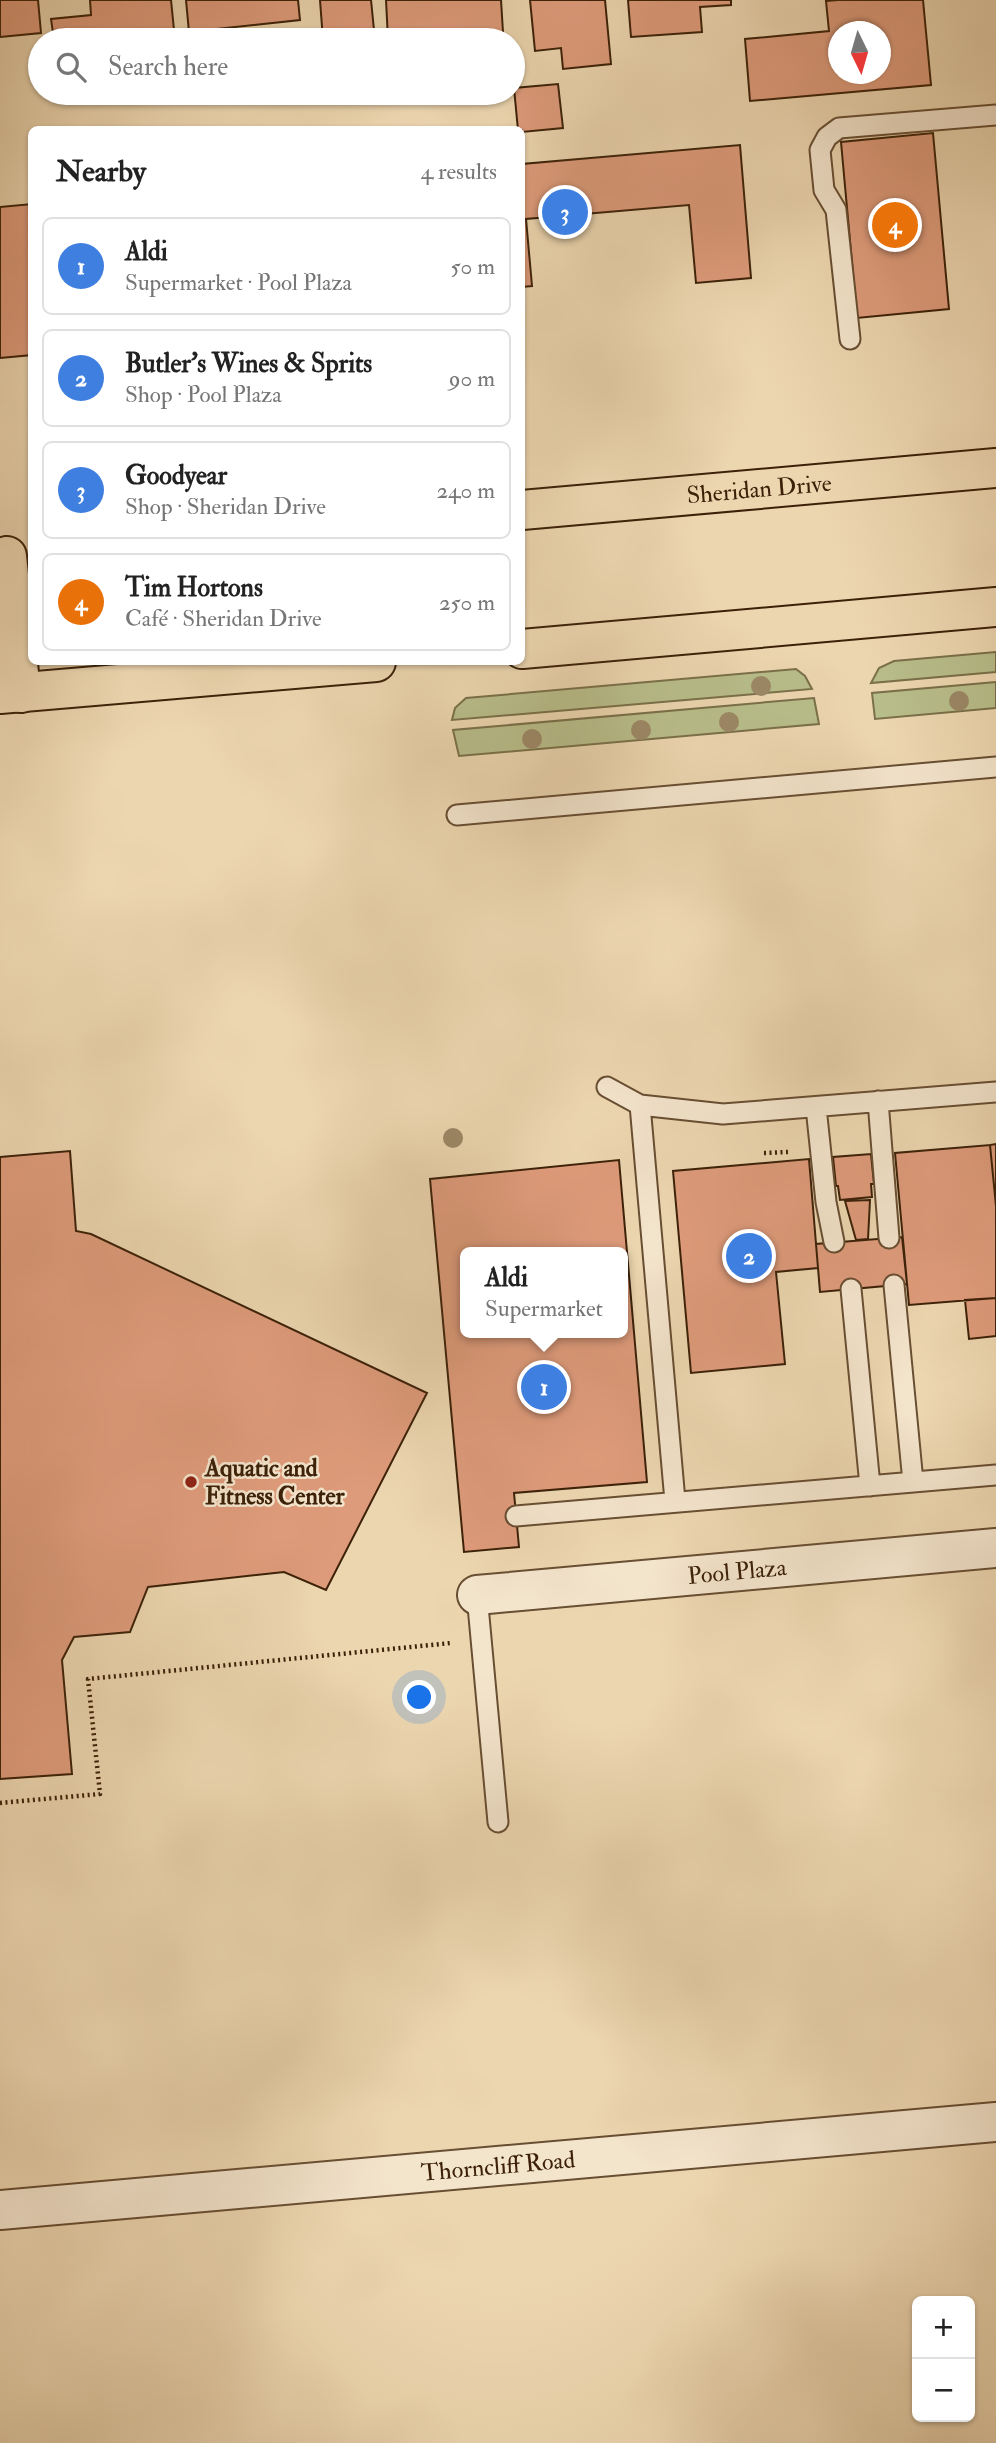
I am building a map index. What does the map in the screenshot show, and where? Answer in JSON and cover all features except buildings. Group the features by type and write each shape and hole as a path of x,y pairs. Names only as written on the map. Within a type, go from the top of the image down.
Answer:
{"main road":[{"name":"Sheridan Drive","path":"525,510 996,468"},
{"path":"13,556 10,693 341,665"},
{"path":"525,649 996,607"}],"street":[{"name":"Pool Plaza","path":"477,1595 996,1548"},
{"name":"Thorncliff Road","path":"0,2210 996,2122"}],"lane":[{"path":"850,339 836,210 824,190 820,150 827,137 839,128 996,115"},
{"path":"457,816 996,767"},
{"path":"607,1087 640,1105 723,1114 996,1092"},
{"path":"878,1101 887,1197 883,1238"},
{"path":"640,1105 676,1501"},
{"path":"816,1107 826,1202 840,1242"},
{"path":"888,1286 907,1482"},
{"path":"844,1290 863,1486"},
{"path":"516,1516 996,1475"},
{"path":"477,1595 498,1822"}],"path":[{"path":"0,1803 100,1794 88,1679 453,1643"}],"green space":[{"path":"996,652 996,672 871,683 879,668 894,661"},
{"path":"796,669 805,676 812,689 452,720 455,708 466,698"},
{"path":"996,682 996,708 875,719 872,693"},
{"path":"814,698 819,724 459,756 453,730"}],"place":[{"name":"Goodyear","path":"565,212"},
{"name":"Tim Hortons","path":"895,225"},
{"name":"Butler's Wines & Sprits","path":"749,1256"},
{"name":"Aldi","path":"544,1387"},
{"name":"Aquatic and Fitness Center","path":"191,1482"}]}
